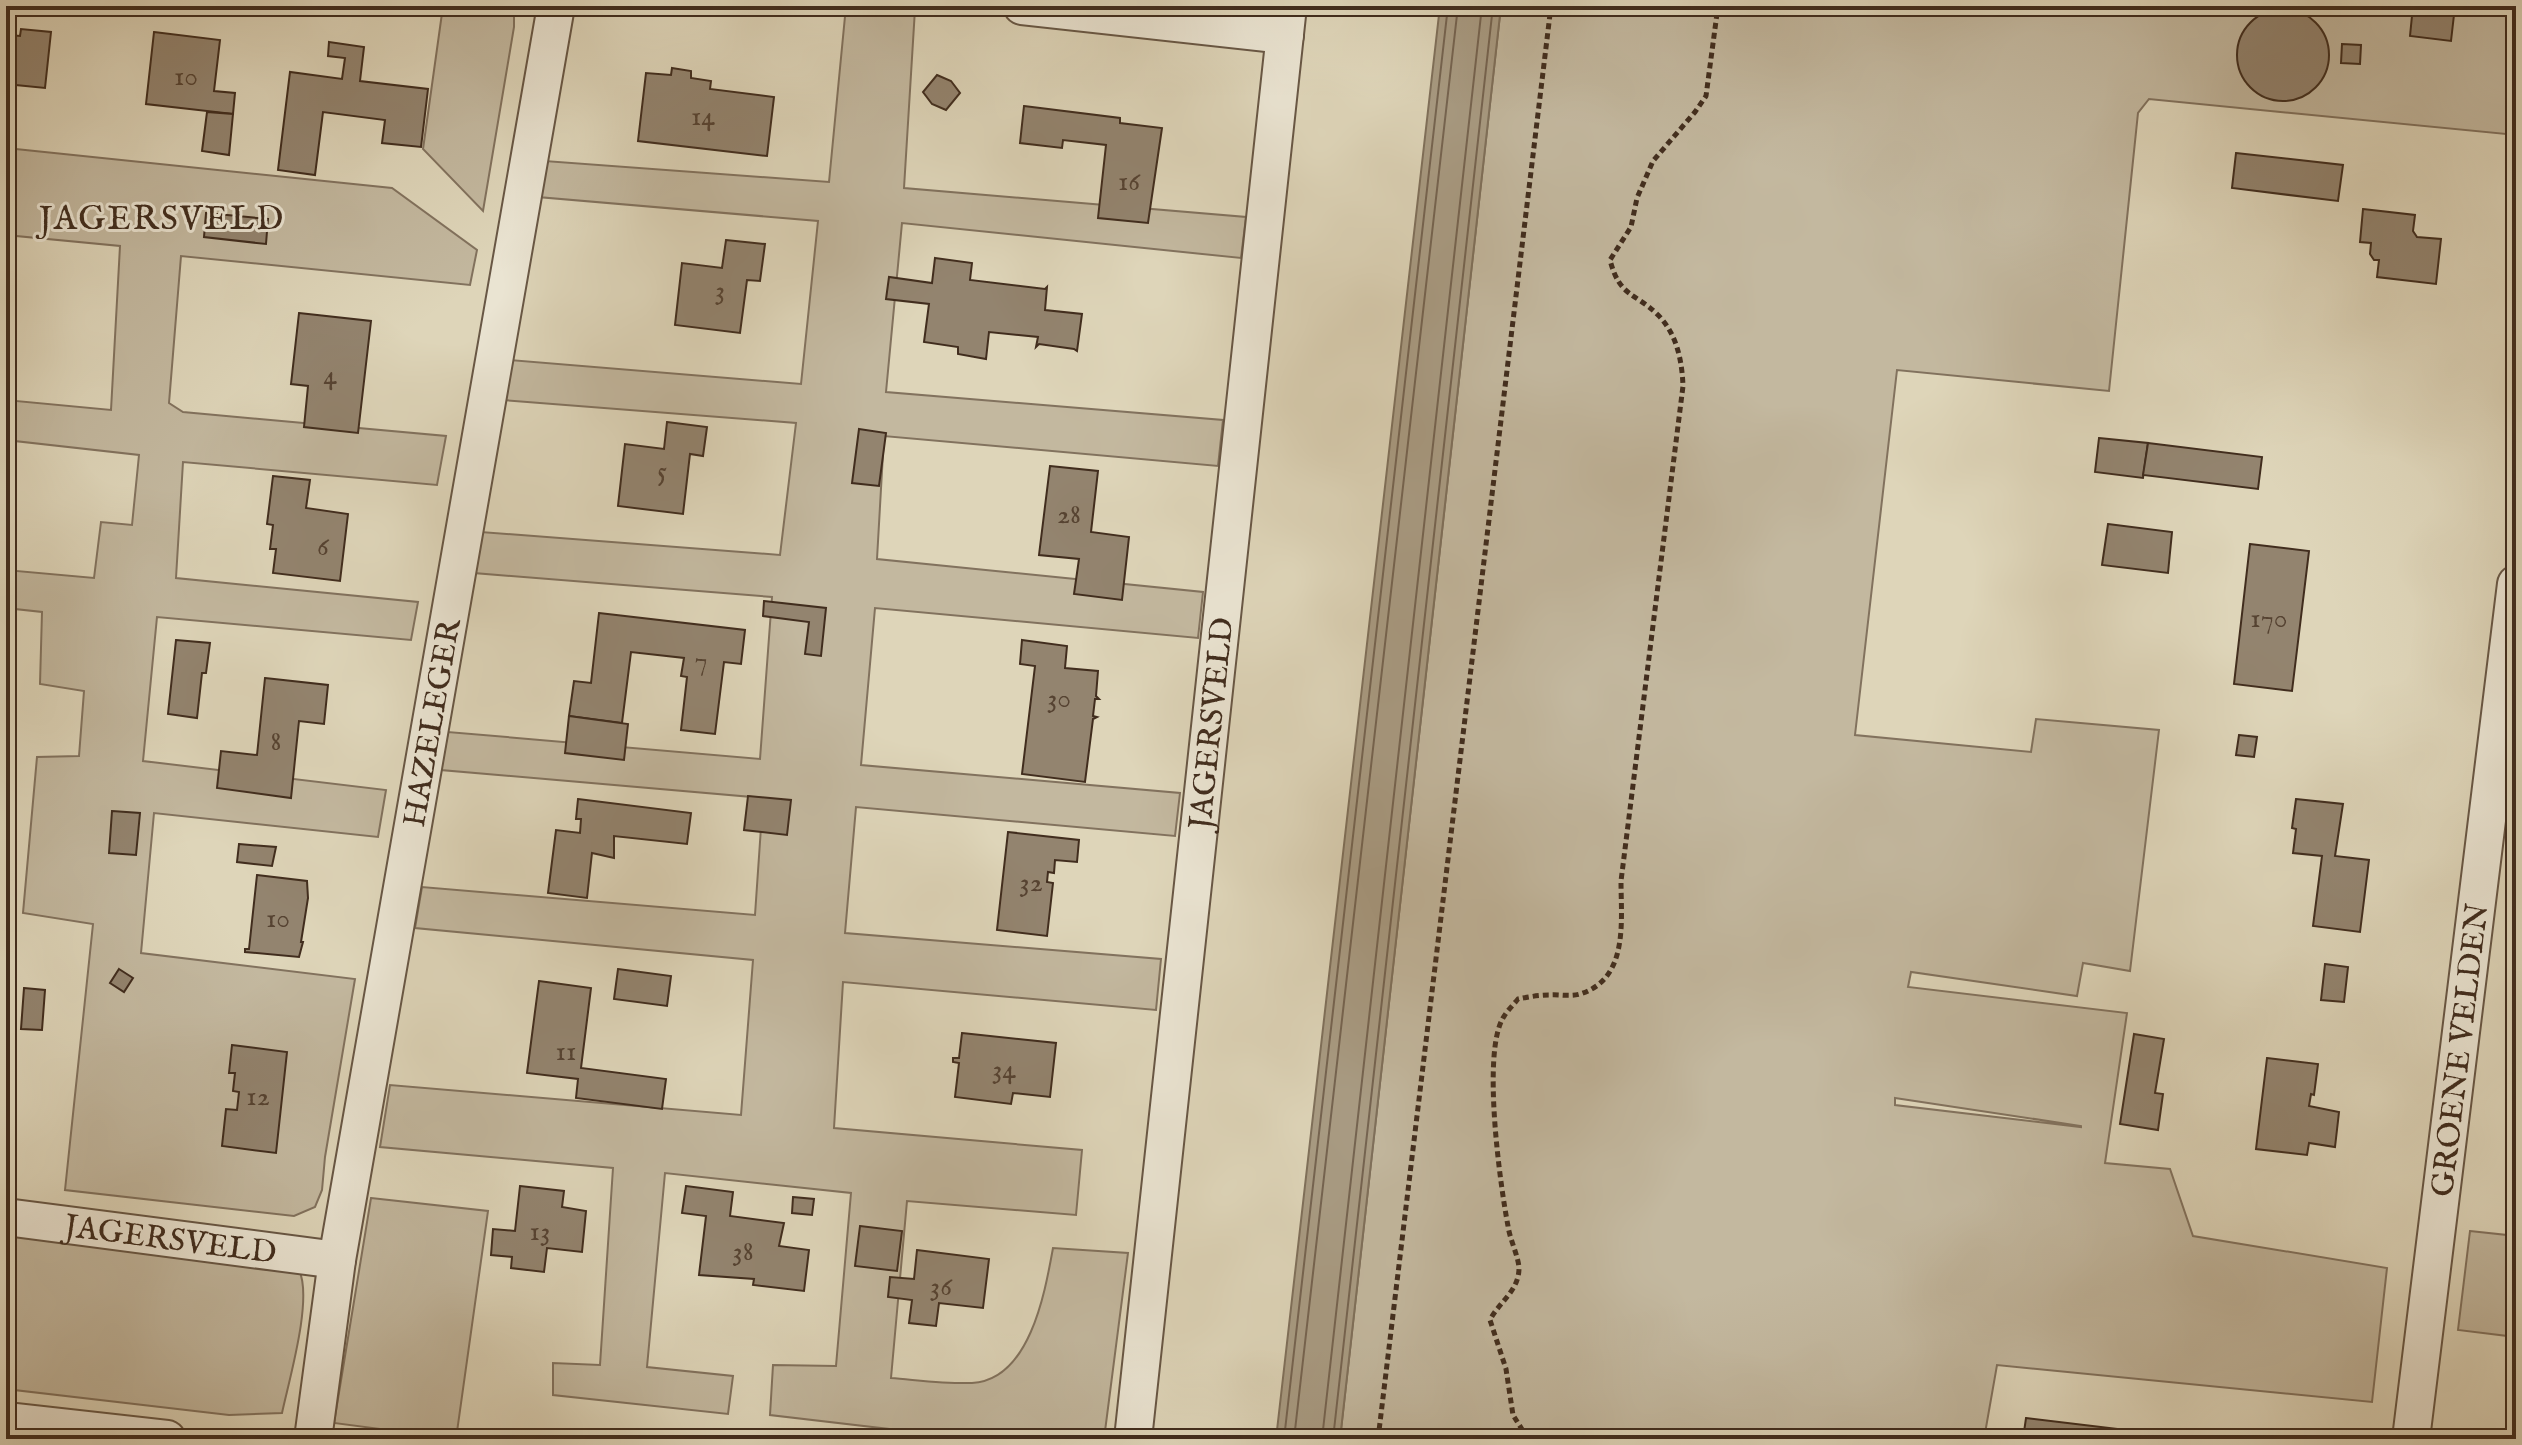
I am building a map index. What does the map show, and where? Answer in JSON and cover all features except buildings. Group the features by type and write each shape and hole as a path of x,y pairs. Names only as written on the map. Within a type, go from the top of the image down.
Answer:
{"street":[{"name":"HAZELEGER","path":"313,1439 337,1260 556,6"},
{"path":"1022,6 1286,21"},
{"name":"JAGERSVELD","path":"1133,1439 1286,21"},
{"name":"GROENE VELDEN","path":"2411,1439 2512,664 2516,584"},
{"name":"JAGERSVELD","path":"6,1217 337,1260"},
{"path":"6,1421 167,1439"}],"path":[{"path":"1378,1439 1551,6"},
{"path":"1528,1439 1513,1415 1506,1369 1490,1320 1497,1305 1511,1295 1519,1269 1508,1230 1497,1149 1495,1050 1501,1020 1518,999 1551,994 1577,995 1599,986 1611,969 1621,945 1621,881 1683,386 1682,361 1660,316 1615,279 1610,260 1631,227 1637,198 1653,161 1706,96 1718,6"}],"shaded area":[{"path":"443,6 514,6 514,27 483,211 423,149"},
{"path":"846,6 915,9 904,188 1246,217 1241,258 902,223 886,392 1223,420 1218,466 884,436 877,559 1203,592 1198,638 875,608 861,765 1180,793 1175,836 856,807 845,933 1161,959 1156,1010 843,982 834,1128 1082,1150 1076,1215 907,1201 891,1378 972,1383 992,1378 1008,1367 1031,1331 1053,1248 1128,1253 1104,1439 975,1439 770,1415 773,1365 836,1366 851,1193 665,1173 647,1367 733,1376 728,1414 553,1395 553,1363 600,1365 613,1168 380,1147 390,1085 741,1115 753,960 415,928 422,887 755,915 763,798 441,770 448,732 760,759 772,597 474,573 481,532 780,555 796,423 503,400 510,360 801,384 818,221 538,197 545,161 829,182"},
{"path":"1501,6 2442,6 2516,15 2516,135 2149,99 2138,113 2109,391 1897,370 1855,735 2031,752 2036,719 2159,730 2130,971 2083,963 2077,996 1911,972 1908,987 2127,1013 2105,1163 2170,1169 2193,1236 2387,1268 2372,1402 1997,1365 1984,1439 1340,1439","holes":["1895,1098 2081,1126 1895,1105"]},
{"path":"6,148 392,188 477,250 470,285 181,256 169,403 183,412 446,436 437,485 183,462 176,578 418,602 411,640 157,617 143,761 386,790 378,837 154,813 141,953 355,979 322,1190 315,1207 294,1216 65,1190 93,924 23,913 37,757 79,756 84,691 40,684 42,612 6,608 6,570 94,578 101,522 132,525 139,455 6,440 6,400 111,410 120,246 6,235"},
{"path":"371,1198 488,1211 456,1439 334,1423"},
{"path":"6,1230 299,1270 303,1283 302,1319 282,1413 229,1415 6,1389"},
{"path":"2470,1231 2516,1236 2516,1337 2458,1330"}],"water":[{"path":"1440,6 1501,6 1340,1439 1276,1439"}],"district":[{"name":"JAGERSVELD","path":"162,217"}]}
